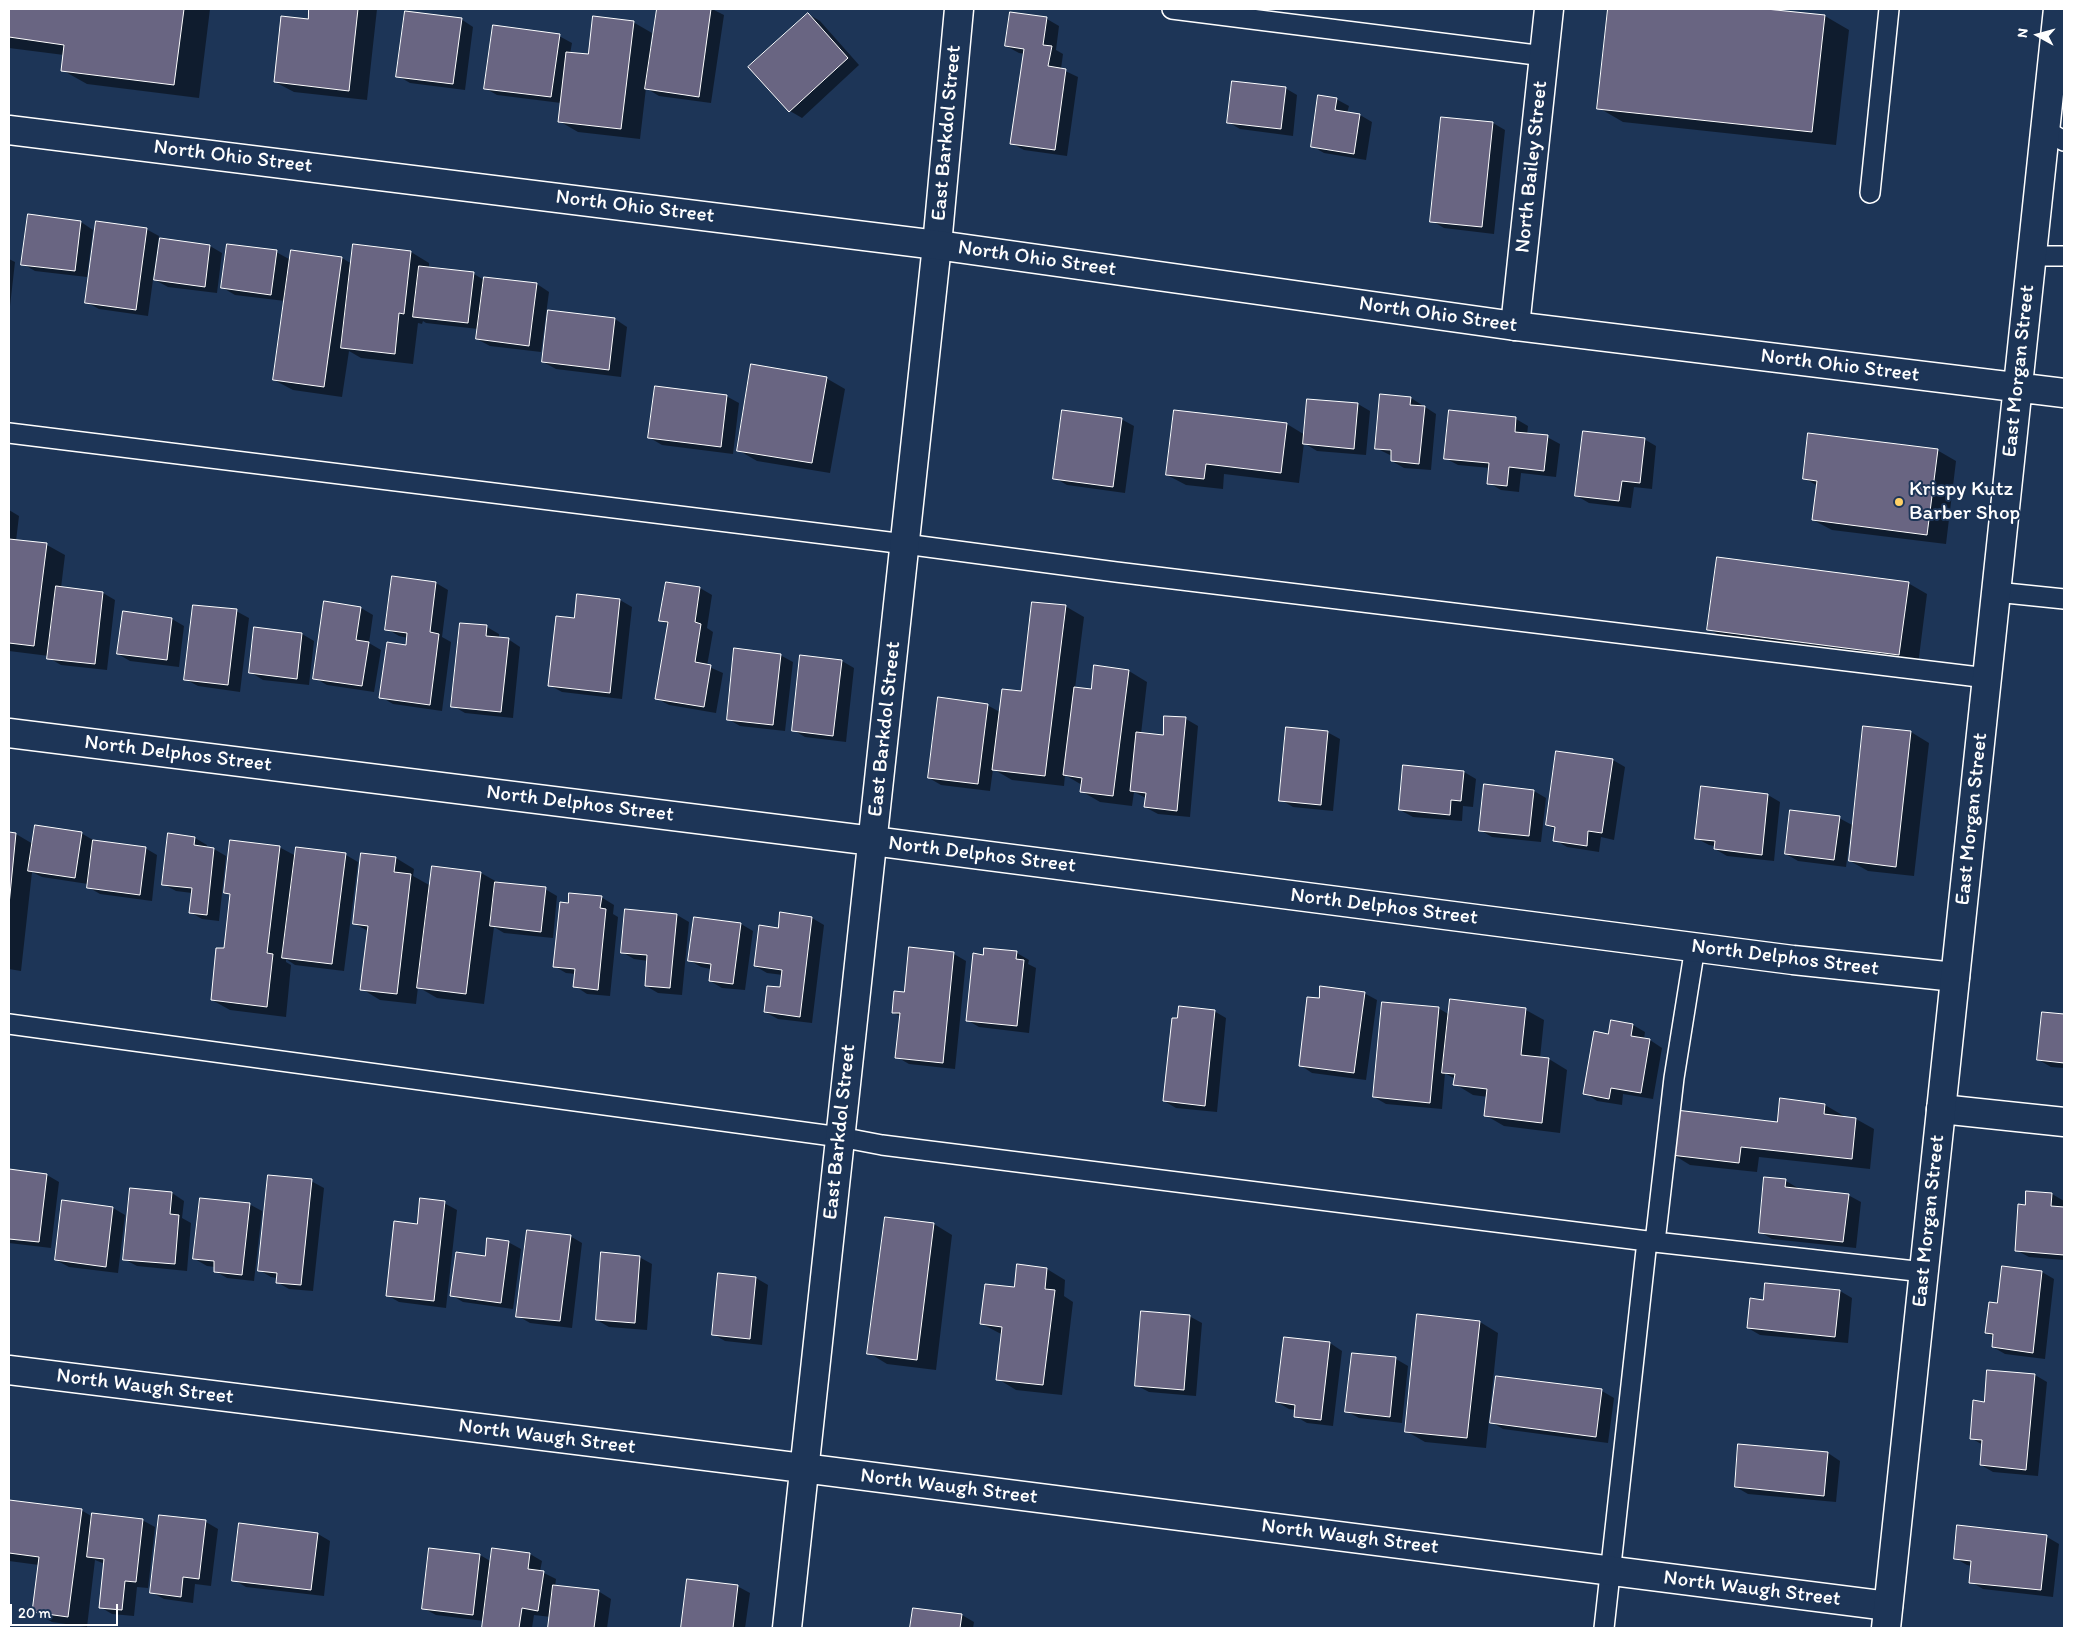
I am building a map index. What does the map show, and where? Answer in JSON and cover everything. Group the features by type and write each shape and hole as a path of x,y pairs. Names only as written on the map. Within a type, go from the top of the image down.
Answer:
{"street":[{"name":"East Barkdol Street","path":"786,1628 937,245 959,9"},
{"name":"North Bailey Street","path":"1515,326 1549,9"},
{"name":"East Morgan Street","path":"1887,1617 2032,256 2054,136 2058,9"},
{"name":"North Ohio Street","path":"9,130 937,245 1515,326 2064,393"},
{"name":"North Delphos Street","path":"9,733 872,840 1695,947 1955,977"},
{"path":"1941,1108 2064,1122"},
{"name":"North Waugh Street","path":"9,1370 1611,1570 1887,1617"}],"lane":[{"path":"1172,9 1544,56"},
{"path":"1870,193 1889,9"},
{"path":"2032,256 2064,256"},
{"path":"9,433 1116,572 1987,678"},
{"path":"1996,592 2064,599"},
{"path":"1604,1628 1651,1242 1695,947"},
{"path":"9,1024 840,1137 882,1145 1651,1242 1924,1272"}],"building":[{"path":"9,9 184,9 174,85 61,71 64,45 9,37"},
{"path":"309,9 358,9 349,91 274,82 281,16 308,19"},
{"path":"657,9 711,9 699,97 645,89"},
{"path":"1608,9 1766,9 1825,15 1812,132 1597,109"},
{"path":"405,11 462,18 453,84 396,77"},
{"path":"1010,12 1047,17 1043,45 1052,46 1048,66 1066,69 1055,150 1010,144 1024,49 1005,46"},
{"path":"808,13 848,58 789,112 748,67"},
{"path":"593,16 634,21 621,129 558,122 566,52 588,54"},
{"path":"493,25 560,34 551,97 484,89"},
{"path":"1232,81 1286,87 1281,129 1227,123"},
{"path":"1318,95 1337,98 1335,110 1360,114 1354,154 1311,147"},
{"path":"1441,117 1493,122 1482,227 1430,222"},
{"path":"28,214 81,221 75,271 21,265"},
{"path":"96,221 147,228 136,310 85,303"},
{"path":"160,238 210,245 205,287 154,280"},
{"path":"227,244 277,250 271,295 221,288"},
{"path":"353,244 411,251 404,314 399,313 395,354 341,348"},
{"path":"291,250 342,257 324,387 273,380"},
{"path":"419,266 474,272 468,323 413,317"},
{"path":"484,277 537,283 529,346 476,339"},
{"path":"548,310 615,318 609,370 542,362"},
{"path":"751,364 827,377 812,463 737,451"},
{"path":"655,386 727,395 721,447 648,438"},
{"path":"1380,394 1411,397 1410,405 1425,406 1419,464 1391,461 1391,450 1375,449"},
{"path":"1307,399 1358,403 1354,449 1303,444"},
{"path":"1062,410 1122,418 1113,487 1053,479"},
{"path":"1174,410 1287,423 1281,473 1206,464 1204,479 1166,475"},
{"path":"1449,410 1516,417 1515,432 1548,435 1544,471 1509,467 1507,486 1487,484 1489,463 1444,459"},
{"path":"1583,431 1645,438 1640,483 1622,481 1619,501 1575,496"},
{"path":"1808,433 1938,449 1927,535 1812,520 1817,481 1803,479"},
{"path":"9,539 47,543 34,646 9,643"},
{"path":"1717,557 1909,582 1899,655 1707,630"},
{"path":"392,576 436,582 430,632 439,634 430,705 379,698 387,642 406,645 407,633 385,630"},
{"path":"666,582 700,587 695,622 701,624 695,662 711,665 704,707 655,699 668,622 659,621"},
{"path":"56,586 103,592 95,664 47,659"},
{"path":"577,594 620,599 610,693 548,686 556,616 574,618"},
{"path":"324,601 361,607 356,640 369,642 362,686 313,679"},
{"path":"1032,602 1066,605 1045,776 992,770 1002,689 1021,691"},
{"path":"193,605 237,609 228,685 184,680"},
{"path":"123,611 172,618 167,660 117,654"},
{"path":"460,623 487,625 486,636 509,638 501,712 451,707"},
{"path":"254,627 302,633 297,679 249,673"},
{"path":"734,648 781,654 773,725 727,720"},
{"path":"800,655 842,660 833,736 792,731"},
{"path":"1094,665 1129,670 1113,796 1080,792 1082,778 1063,775 1074,687 1091,689"},
{"path":"938,697 988,704 978,784 928,778"},
{"path":"1164,716 1186,717 1177,811 1144,807 1146,793 1130,791 1136,732 1163,735"},
{"path":"1863,726 1911,731 1896,867 1849,861"},
{"path":"1286,727 1328,731 1321,805 1279,801"},
{"path":"1556,751 1613,759 1602,833 1588,831 1587,846 1553,841 1555,827 1546,825"},
{"path":"1403,765 1464,771 1461,801 1451,800 1450,815 1399,810"},
{"path":"1484,784 1534,790 1529,836 1479,831"},
{"path":"1701,786 1768,794 1762,855 1714,849 1715,841 1695,839"},
{"path":"1790,810 1840,816 1834,860 1785,854"},
{"path":"35,825 82,832 75,878 28,871"},
{"path":"9,832 16,833 9,905"},
{"path":"168,833 195,837 194,845 214,848 207,915 189,913 192,888 162,885"},
{"path":"93,840 146,847 140,895 87,888"},
{"path":"230,840 280,846 267,953 273,954 267,1007 211,1000 216,948 224,948 230,894 224,893"},
{"path":"296,847 346,853 332,964 282,958"},
{"path":"361,853 396,857 394,872 411,874 397,994 360,990 368,926 353,924"},
{"path":"432,866 481,872 466,994 417,988"},
{"path":"495,882 546,887 541,932 490,926"},
{"path":"569,893 602,896 600,908 606,909 598,990 573,987 575,969 553,967 560,902 568,903"},
{"path":"625,909 677,914 670,988 645,986 647,955 621,953"},
{"path":"780,912 812,917 800,1017 764,1012 767,986 780,987 782,970 754,966 759,925 778,928"},
{"path":"694,917 741,923 733,984 709,981 711,964 688,961"},
{"path":"909,947 954,952 943,1063 895,1058 900,1013 892,1013 894,991 904,992"},
{"path":"984,948 1017,951 1016,959 1024,960 1017,1026 966,1021 973,953 983,955"},
{"path":"1320,986 1365,992 1354,1073 1299,1066 1307,997 1319,998"},
{"path":"1450,999 1526,1008 1521,1055 1549,1058 1542,1123 1484,1116 1487,1089 1453,1085 1455,1074 1442,1073"},
{"path":"1382,1002 1439,1007 1430,1103 1373,1097"},
{"path":"1179,1006 1215,1010 1205,1106 1163,1101 1172,1018 1177,1018"},
{"path":"2042,1012 2064,1014 2064,1063 2037,1060"},
{"path":"1611,1020 1633,1024 1631,1036 1650,1039 1641,1093 1611,1088 1609,1099 1583,1094 1594,1031 1608,1034"},
{"path":"1780,1098 1825,1104 1824,1114 1856,1118 1852,1159 1741,1147 1739,1163 1671,1155 1676,1110 1777,1122"},
{"path":"9,1169 47,1174 39,1242 9,1239"},
{"path":"268,1175 312,1179 301,1285 276,1283 277,1273 258,1271"},
{"path":"1764,1177 1786,1179 1785,1187 1849,1194 1843,1242 1759,1233"},
{"path":"130,1188 172,1192 170,1214 179,1215 175,1264 123,1260"},
{"path":"2026,1191 2052,1193 2051,1206 2064,1207 2064,1255 2015,1251 2018,1204 2025,1205"},
{"path":"200,1198 250,1203 242,1275 214,1272 214,1261 193,1259"},
{"path":"420,1198 445,1201 434,1301 386,1296 394,1221 417,1224"},
{"path":"62,1200 113,1207 106,1267 55,1260"},
{"path":"885,1217 934,1223 917,1360 867,1354"},
{"path":"527,1230 571,1235 560,1321 516,1317"},
{"path":"487,1238 509,1241 501,1303 450,1296 456,1252 485,1256"},
{"path":"601,1252 640,1256 635,1323 596,1320"},
{"path":"1017,1264 1047,1268 1045,1289 1055,1290 1043,1385 996,1380 1002,1327 980,1324 985,1284 1014,1287"},
{"path":"2002,1266 2042,1271 2033,1353 1992,1347 1993,1334 1985,1333 1989,1302 1997,1303"},
{"path":"718,1273 756,1277 750,1339 712,1335"},
{"path":"1765,1283 1840,1290 1835,1337 1747,1328 1750,1298 1763,1300"},
{"path":"1141,1311 1190,1315 1184,1390 1135,1386"},
{"path":"1417,1314 1480,1321 1467,1438 1405,1432"},
{"path":"1284,1337 1330,1342 1321,1420 1294,1417 1295,1405 1276,1402"},
{"path":"1352,1353 1396,1357 1390,1417 1345,1412"},
{"path":"1987,1370 2035,1374 2026,1470 1980,1465 1982,1440 1970,1439 1973,1400 1984,1402"},
{"path":"1496,1376 1602,1389 1596,1437 1490,1423"},
{"path":"1738,1444 1828,1452 1824,1496 1735,1487"},
{"path":"9,1500 82,1509 68,1617 32,1612 39,1557 9,1553"},
{"path":"92,1513 143,1519 136,1582 125,1581 122,1610 99,1608 104,1559 87,1557"},
{"path":"159,1515 206,1520 199,1579 183,1577 181,1597 150,1593"},
{"path":"239,1523 318,1533 311,1590 232,1581"},
{"path":"1957,1525 2047,1535 2041,1590 1969,1583 1971,1561 1954,1559"},
{"path":"429,1548 480,1554 473,1615 422,1609"},
{"path":"492,1548 530,1553 528,1569 544,1571 538,1611 522,1608 519,1628 482,1628"},
{"path":"687,1579 738,1585 733,1628 681,1628"},
{"path":"553,1585 599,1590 594,1628 548,1628"},
{"path":"913,1608 962,1614 960,1628 910,1628"}],"place":[{"name":"Krispy Kutz Barber Shop","path":"1899,502"}]}
